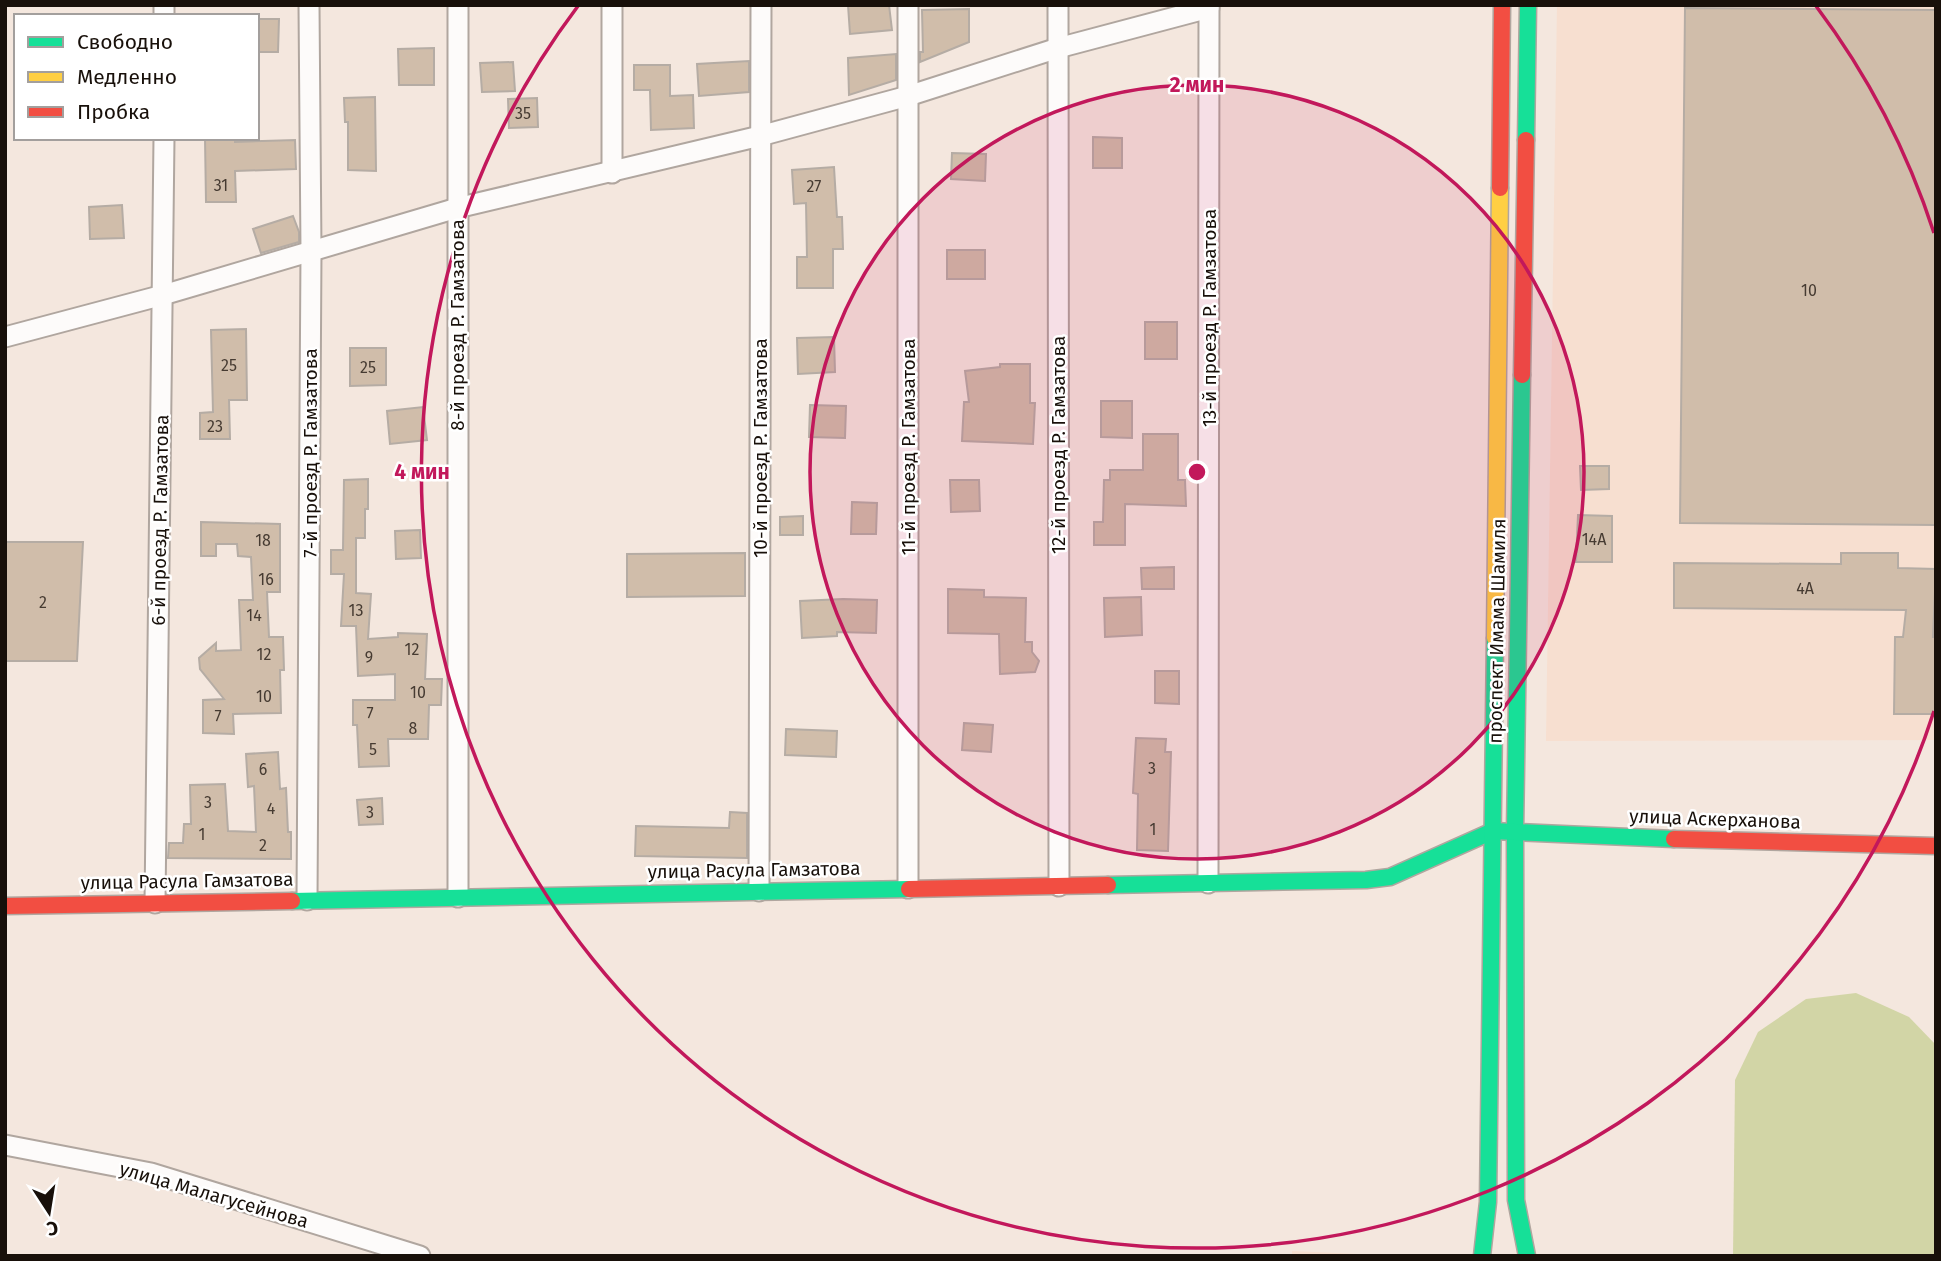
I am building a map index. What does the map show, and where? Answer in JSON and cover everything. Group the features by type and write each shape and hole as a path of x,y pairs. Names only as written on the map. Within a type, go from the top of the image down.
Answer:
{"main road":[{"name":"проспект Имама Шамиля","path":"1482,1256 1488,1189 1502,5"},
{"name":"проспект Имама Шамиля","path":"1527,1256 1517,1200 1515,832 1528,5"},
{"name":"улица Аскерханова","path":"1493,831 1708,841 1936,846"},
{"name":"улица Расула Гамзатова","path":"5,906 1366,880 1390,877 1493,831"}],"street":[{"name":"7-й проезд Р. Гамзатова","path":"307,900 311,251 309,5"},
{"name":"8-й проезд Р. Гамзатова","path":"458,5 458,897"},
{"path":"612,5 612,173"},
{"name":"10-й проезд Р. Гамзатова","path":"759,891 761,5"},
{"name":"11-й проезд Р. Гамзатова","path":"908,5 908,888"},
{"name":"12-й проезд Р. Гамзатова","path":"1058,5 1059,886"},
{"path":"5,337 163,295 457,208 612,173 908,96 1058,48 1209,6"},
{"name":"13-й проезд Р. Гамзатова","path":"1208,883 1209,6"},
{"name":"6-й проезд Р. Гамзатова","path":"155,903 164,140"},
{"name":"улица Малагусейнова","path":"5,1145 151,1173 420,1256"}],"shaded area":[{"path":"1557,5 1936,5 1936,740 1546,741"},
{"path":"1292,1251 1358,1254 1358,1256 1292,1256"}],"green space":[{"path":"1856,993 1909,1017 1936,1045 1936,1256 1733,1256 1735,1080 1758,1032 1806,999"}],"building":[{"path":"848,5 889,5 892,30 850,34"},
{"path":"1685,8 1936,10 1936,525 1680,523"},
{"path":"969,9 969,42 920,62 920,52 923,52 922,10"},
{"path":"259,19 279,19 278,52 259,52"},
{"path":"434,48 434,85 399,85 398,49"},
{"path":"896,54 896,80 849,95 848,58"},
{"path":"749,61 749,92 699,96 697,64"},
{"path":"513,62 515,91 482,92 480,63"},
{"path":"634,65 670,65 670,96 693,95 694,128 651,130 650,90 634,90"},
{"path":"375,97 376,171 348,170 348,122 345,122 344,98"},
{"path":"537,98 538,127 509,128 508,99"},
{"path":"1093,137 1122,138 1122,168 1093,168"},
{"path":"205,140 295,140 296,169 235,171 236,202 206,202"},
{"path":"952,153 986,154 985,181 951,179"},
{"path":"834,167 837,217 842,217 843,249 833,249 833,288 797,288 797,257 807,257 806,203 794,204 792,170"},
{"path":"122,205 124,238 90,239 89,207"},
{"path":"293,216 299,232 299,242 261,253 253,229"},
{"path":"947,250 985,250 985,279 947,279"},
{"path":"1145,322 1177,322 1177,359 1145,359"},
{"path":"246,329 247,400 229,400 230,439 200,439 200,413 213,412 211,330"},
{"path":"834,337 835,372 798,374 797,338"},
{"path":"350,348 386,348 386,385 350,386"},
{"path":"1000,364 1030,364 1030,403 1035,403 1033,444 962,441 964,402 969,402 965,371 1000,367"},
{"path":"1101,401 1132,401 1132,438 1101,437"},
{"path":"810,405 846,406 845,438 809,437"},
{"path":"423,407 427,440 390,444 387,411"},
{"path":"1143,434 1178,434 1178,480 1185,480 1186,506 1125,504 1125,545 1094,545 1094,522 1103,522 1104,480 1110,480 1110,470 1143,470"},
{"path":"1580,466 1609,466 1609,489 1581,490"},
{"path":"368,479 365,538 356,538 356,593 371,594 368,639 398,637 398,633 427,634 425,679 442,679 441,705 429,705 428,739 388,739 389,766 359,767 357,725 353,725 353,700 395,700 395,674 358,676 356,626 341,626 344,574 331,574 331,550 343,550 344,480"},
{"path":"950,480 979,480 980,511 951,512"},
{"path":"852,502 877,503 876,534 851,534"},
{"path":"1578,515 1612,516 1612,562 1576,562"},
{"path":"803,516 803,535 780,535 780,517"},
{"path":"201,522 280,524 280,592 267,592 269,637 283,637 284,670 280,670 281,713 233,714 234,734 203,733 203,700 224,699 200,669 199,658 216,643 216,651 241,650 239,600 253,600 251,557 238,556 237,544 216,544 216,556 201,556"},
{"path":"420,530 421,558 396,559 395,531"},
{"path":"5,542 83,542 77,661 5,661"},
{"path":"745,553 745,596 627,597 627,554"},
{"path":"1841,553 1898,553 1898,568 1936,569 1933,637 1936,637 1936,714 1894,714 1895,637 1903,637 1906,610 1674,608 1674,563 1841,564"},
{"path":"1174,567 1174,589 1142,589 1141,568"},
{"path":"948,589 984,590 984,597 1026,598 1025,642 1032,642 1032,652 1039,661 1035,672 1000,674 999,634 948,633"},
{"path":"1141,597 1142,635 1105,637 1104,598"},
{"path":"877,600 876,633 837,632 837,636 802,638 800,601"},
{"path":"1155,671 1179,671 1179,704 1155,703"},
{"path":"964,723 993,725 991,752 962,750"},
{"path":"786,729 837,731 836,757 785,755"},
{"path":"1136,738 1166,739 1165,752 1171,752 1168,851 1137,850 1138,794 1133,793"},
{"path":"278,752 280,789 286,788 291,859 168,858 169,843 183,843 184,824 191,824 190,785 225,784 228,831 256,832 254,786 248,787 246,754"},
{"path":"382,798 383,824 359,825 357,800"},
{"path":"730,812 747,813 747,858 635,856 636,826 729,828"}],"traffic: fast":[{"path":"1526,140 1528,5"},
{"path":"1522,375 1515,832 1516,1200 1527,1256"},
{"path":"1482,1256 1488,1202 1495,638"},
{"path":"1108,885 1366,880 1390,877 1493,831 1674,839"},
{"path":"292,901 909,889"}],"traffic: slow":[{"path":"1495,638 1500,188"}],"traffic: jam":[{"path":"1500,188 1502,5"},
{"path":"1522,375 1526,140"},
{"path":"1674,839 1936,846"},
{"path":"909,889 1108,885"},
{"path":"5,906 292,901"}]}
